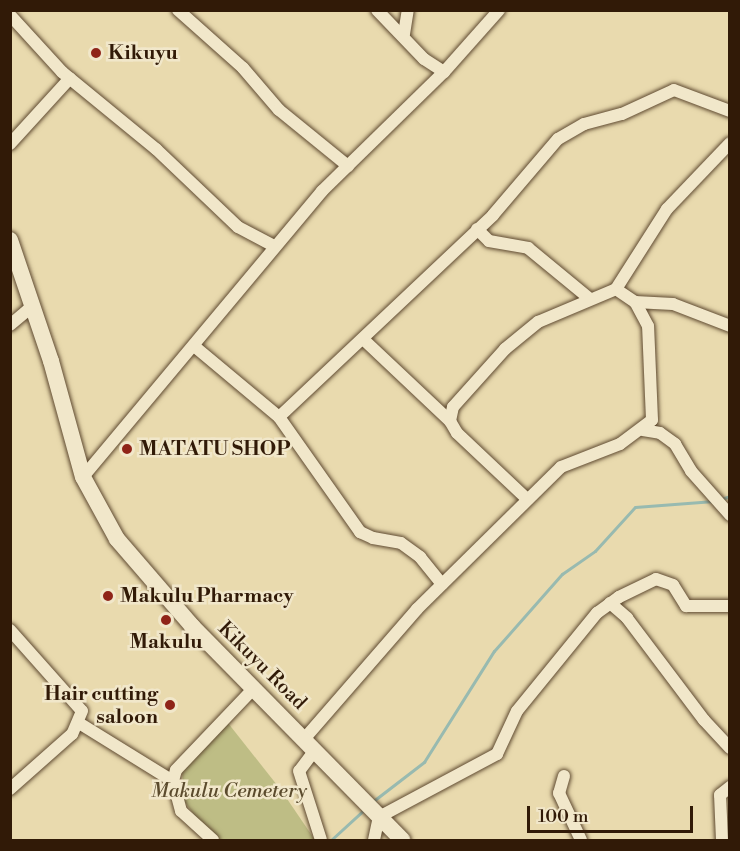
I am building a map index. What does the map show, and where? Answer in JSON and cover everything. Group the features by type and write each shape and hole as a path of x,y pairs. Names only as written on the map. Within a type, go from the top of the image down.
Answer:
{"main road":[{"name":"Kikuyu Road","path":"10,240 33,306 83,477 117,539 146,576 402,840"}],"street":[{"path":"178,10 243,68 279,111 348,166"},
{"path":"377,10 404,34 424,59 444,72"},
{"path":"404,34 408,10"},
{"path":"83,477 274,246 348,166 444,72 499,10"},
{"path":"10,15 70,78 156,149 238,227 274,246"},
{"path":"10,144 70,78"},
{"path":"279,417 477,229 558,139 584,124 622,114 674,90 729,111"},
{"path":"450,421 457,401 505,350 538,322 616,289 667,209 729,144"},
{"path":"477,229 489,241 528,248 590,299"},
{"path":"321,840 299,771 310,744 442,584 527,499 570,461 620,444 643,430 652,420 648,326 635,302 616,289"},
{"path":"635,302 673,304 729,326"},
{"path":"10,325 33,306"},
{"path":"363,339 450,421 466,441 527,499"},
{"path":"194,345 279,417 360,531 373,538 401,543 420,557 442,584"},
{"path":"643,430 660,433 675,444 725,511"},
{"path":"374,840 372,810 490,760 517,711 610,603 644,582 656,579 673,585 686,606 729,606"},
{"path":"610,603 627,618 729,747"},
{"path":"10,630 82,711 79,723 10,789"},
{"path":"213,840 181,811 173,782 184,759 254,688"},
{"path":"79,723 173,782"},
{"path":"564,776 560,794 581,840"},
{"path":"722,840 720,795 729,787"}],"green space":[{"name":"Makulu Cemetery","path":"228,723 281,790 315,840 221,840 202,825 184,801 182,769"}],"waterway":[{"path":"721,499 730,496"},
{"path":"372,802 424,762 494,651 562,574 595,551 635,507 714,501"},
{"path":"331,840 365,809"}],"place":[{"name":"Kikuyu","path":"96,53"},
{"name":"MATATU SHOP","path":"127,449"},
{"name":"Makulu Pharmacy","path":"108,596"},
{"name":"Makulu","path":"166,620"},
{"name":"Hair cutting saloon","path":"170,705"}]}
